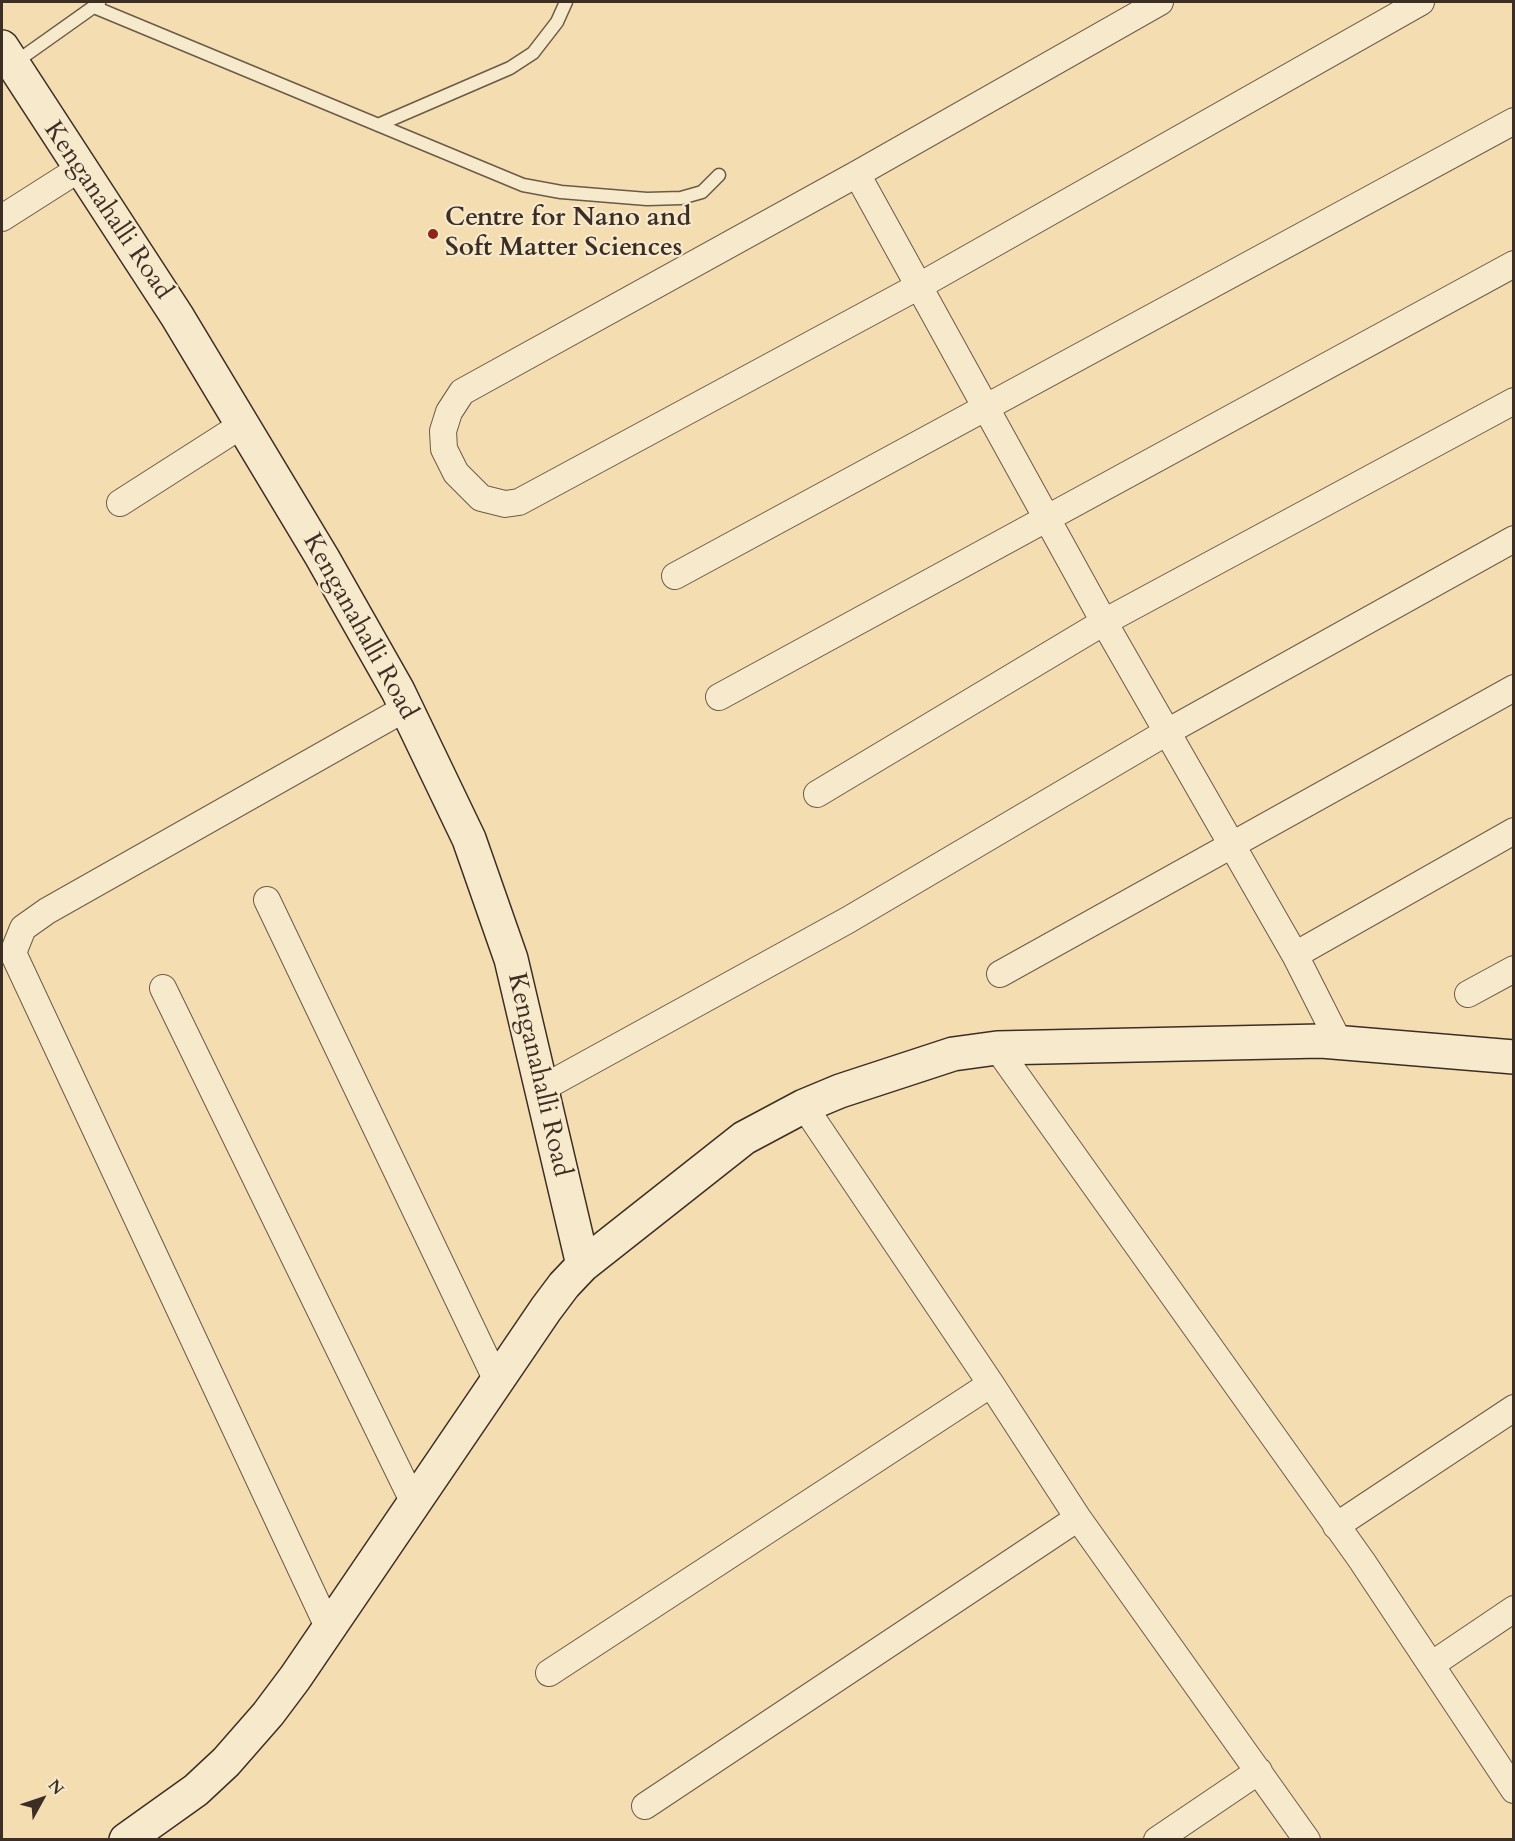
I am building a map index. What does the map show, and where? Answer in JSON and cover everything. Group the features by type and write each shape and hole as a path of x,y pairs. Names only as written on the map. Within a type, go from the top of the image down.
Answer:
{"street":[{"path":"1160,2 857,174 462,392 448,412 442,431 444,449 456,473 481,498 505,504 519,502 921,285 1421,2"},
{"name":"Kenganahalli Road","path":"7,56 177,316 379,656 469,839 511,959 584,1265"},
{"path":"675,576 1514,122"},
{"path":"2,218 79,169"},
{"path":"857,174 921,285 1104,622 1295,955 1340,1042"},
{"path":"719,697 1514,264"},
{"path":"817,794 1104,622 1514,401"},
{"path":"120,502 242,425"},
{"path":"541,1089 848,920 1167,732 1514,539"},
{"path":"1000,974 1514,688"},
{"path":"329,1629 13,953 23,928 47,911 406,708"},
{"path":"1295,955 1514,831"},
{"path":"267,900 497,1381"},
{"path":"1468,994 1514,969"},
{"path":"163,988 414,1503"},
{"path":"126,1839 196,1790 226,1762 268,1714 329,1629 546,1309 584,1265 722,1153 804,1106 953,1054 997,1048 1340,1042 1514,1057"},
{"path":"997,1048 1336,1526 1513,1789"},
{"path":"804,1106 991,1383 1078,1518 1307,1839"},
{"path":"549,1673 991,1383"},
{"path":"1336,1526 1514,1408"},
{"path":"645,1806 1078,1518"},
{"path":"1431,1665 1514,1609"},
{"path":"1157,1839 1259,1771"}],"lane":[{"path":"378,124 510,68 533,53 556,22 566,2"},
{"path":"7,56 98,4 523,184 561,192 647,199 681,198 702,192 719,175"}],"place":[{"name":"Centre for Nano and Soft Matter Sciences","path":"433,234"}]}
